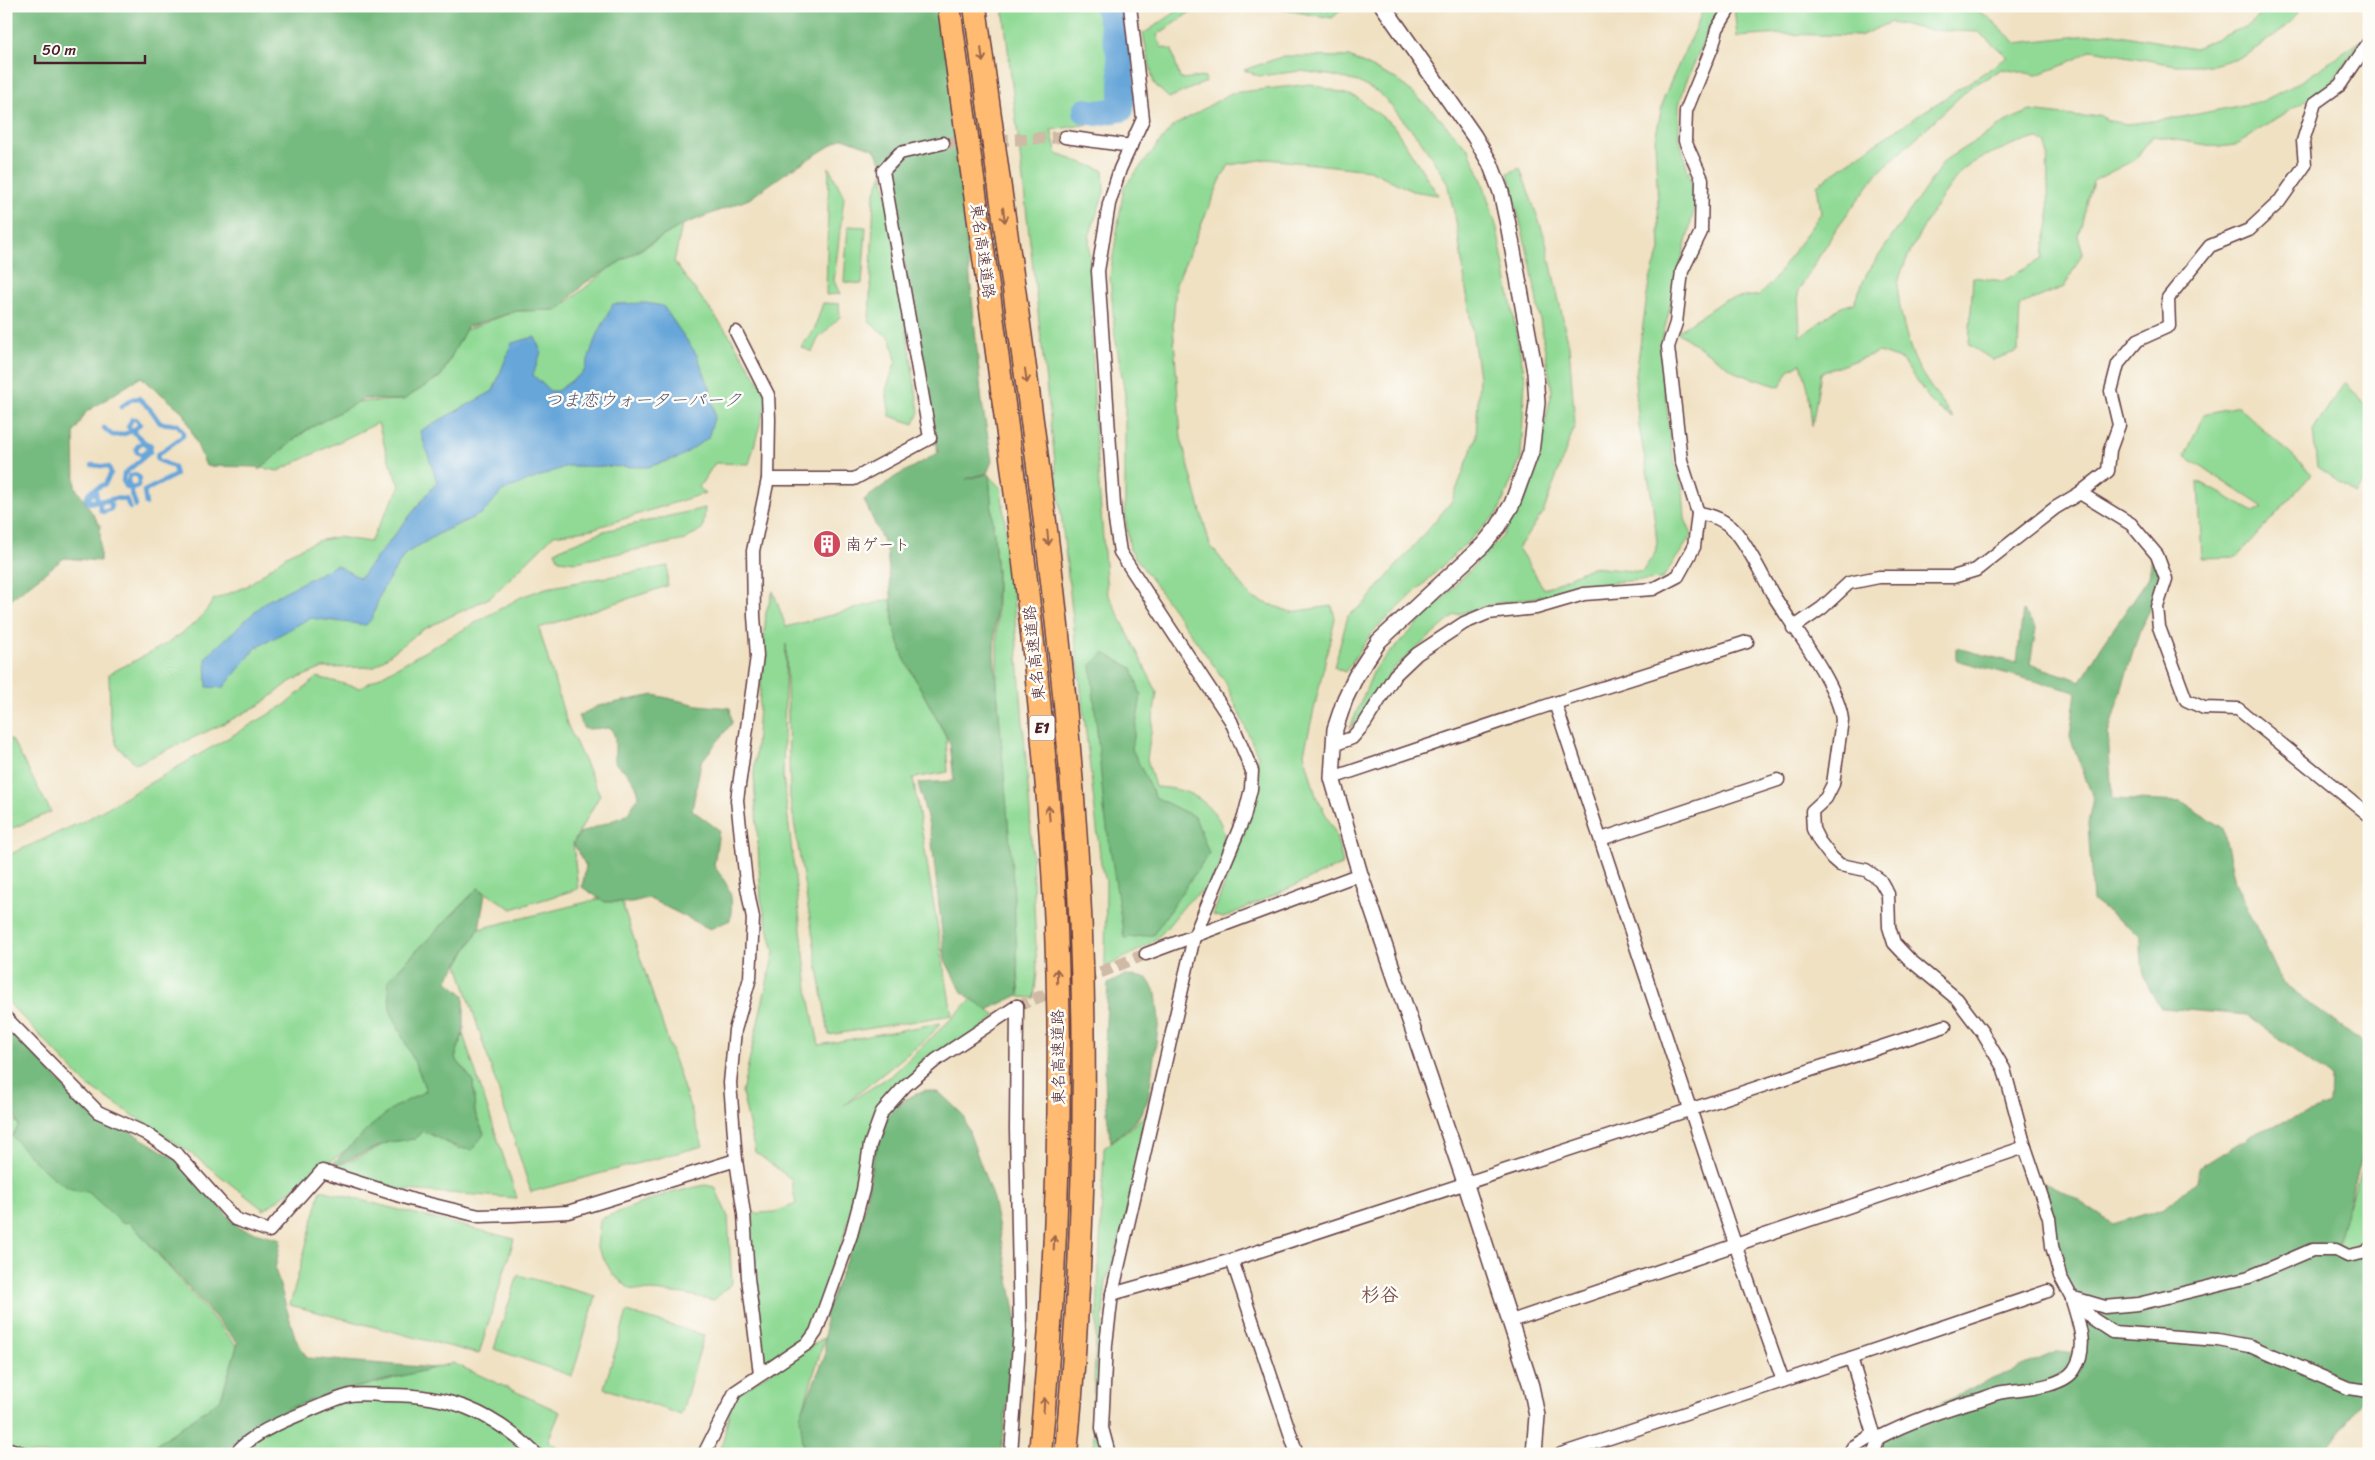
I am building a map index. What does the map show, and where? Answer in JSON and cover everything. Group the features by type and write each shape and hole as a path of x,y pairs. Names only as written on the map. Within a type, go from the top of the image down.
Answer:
{"highway":[{"name":"東名高速道路","path":"949,6 1019,515 1038,685 1051,830 1057,967 1058,1104 1053,1270 1040,1454"},
{"name":"東名高速道路","path":"975,6 1045,512 1064,682 1076,828 1082,966 1084,1104 1079,1271 1066,1454"}],"street":[{"path":"1109,1454 1102,1428 1106,1344 1112,1294 1194,937 1244,817 1251,789 1252,771 1231,721 1120,552 1110,464 1098,271 1109,204 1120,169 1143,119 1130,6"},
{"path":"1383,6 1474,136 1490,163 1501,192 1509,230 1535,372 1537,403 1531,452 1512,504 1483,545 1379,641 1345,699 1335,729 1332,778 1360,874 1465,1182 1533,1393 1537,1416 1534,1454"},
{"path":"1333,745 1352,738 1365,723 1395,675 1417,654 1464,623 1488,613 1536,608 1584,594 1653,589 1678,576 1694,546 1698,513 1681,460 1668,346 1676,323 1682,270 1700,232 1702,179 1685,142 1686,111 1713,45 1717,29 1732,6"},
{"path":"1793,628 1822,608 1849,583 1879,577 1953,577 1976,570 2055,508 2080,494 2108,471 2110,450 2118,425 2111,391 2118,364 2138,340 2169,326 2168,298 2210,246 2249,230 2280,202 2305,165 2303,141 2316,103 2340,85 2369,42"},
{"path":"1065,137 1131,146"},
{"path":"768,479 854,479 930,438 883,170 900,153 944,143"},
{"path":"736,332 768,395 769,419 768,479 753,551 757,656 736,800 746,882 753,918 750,978 735,1030 730,1083 736,1160 744,1214 748,1278 760,1374"},
{"path":"2080,494 2130,524 2157,554 2166,579 2157,607 2159,627 2186,700 2204,708 2238,709 2369,815"},
{"path":"1698,513 1720,518 1736,532 1793,628 1825,675 1841,711 1842,720 1833,784 1826,798 1812,811 1813,829 1819,842 1840,865 1866,870 1880,880 1888,894 1889,928 1894,943 1910,960 1957,999 1982,1032 2004,1068 2026,1147 2049,1218 2052,1246 2060,1276 2072,1298 2083,1340 2081,1355 2074,1371 2060,1381 2032,1388 2000,1392 1903,1425 1878,1438 1874,1454"},
{"path":"1332,778 1555,703 1747,642"},
{"path":"1555,703 1735,1244 1783,1381"},
{"path":"1601,839 1778,780"},
{"path":"1146,954 1360,874"},
{"path":"704,1454 735,1392 808,1343 818,1326 828,1293 851,1235 863,1190 870,1145 882,1112 905,1086 936,1060 1017,1006 1016,1129 1020,1330 1011,1454"},
{"path":"6,1018 98,1112 146,1133 178,1155 235,1219 269,1231 322,1171 413,1200 479,1216 568,1212 736,1160"},
{"path":"1112,1294 1232,1260 1945,1026"},
{"path":"1511,1320 2026,1147"},
{"path":"2072,1298 2105,1307 2138,1304 2249,1277 2312,1250 2336,1250 2348,1256 2367,1252 2369,1249"},
{"path":"1232,1260 1297,1454"},
{"path":"1561,1454 2048,1291"},
{"path":"2072,1298 2093,1319 2113,1332 2218,1340 2250,1346 2348,1388 2369,1391"},
{"path":"1849,1454 1853,1447 1874,1434 1851,1358"},
{"path":"234,1454 242,1445 285,1420 350,1395 397,1394 438,1398 473,1410 512,1431 536,1454"},
{"path":"6,1448 25,1454"}],"green space":[{"path":"6,6 944,6 982,403 992,461 987,473 966,479 989,474 997,573 994,655 1013,880 1019,995 987,1010 962,992 945,960 931,833 918,783 954,781 950,743 904,658 894,628 887,550 864,500 895,477 938,453 888,174 874,149 843,138 787,172 749,199 682,225 647,245 585,283 558,310 516,311 467,327 441,376 403,400 363,399 303,432 259,470 257,467 206,466 184,413 141,377 86,412 74,433 75,487 100,525 100,561 64,558 7,602"},
{"path":"1003,6 1107,6 1124,30 1132,89 1129,118 1051,130 1057,154 1103,170 1104,192 1089,237 1095,432 1107,592 1157,692 1147,759 1155,787 1189,793 1203,801 1215,814 1223,831 1224,850 1222,860 1215,878 1209,885 1188,902 1165,930 1152,942 1105,968 1106,881 1101,864"},
{"path":"1185,6 1199,6 1157,35 1161,47 1172,50 1180,79 1205,77 1206,82 1169,98 1154,84 1143,34"},
{"path":"1260,6 1313,6 1327,12 1333,6 1346,6 1332,18"},
{"path":"1705,6 1724,6 1712,23 1686,82 1679,105 1679,136 1696,202 1660,348 1672,452 1683,490 1685,519 1692,535 1662,579 1615,582 1575,591 1499,603 1455,615 1395,667 1361,717 1350,728 1375,668 1502,537 1528,493 1552,392 1531,266 1508,173 1520,168 1545,238 1569,346 1575,425 1543,513 1518,548 1544,589 1592,567 1642,572 1655,553 1657,542 1652,498 1639,427 1635,381 1649,282 1660,250 1655,139 1664,97"},
{"path":"1734,6 1968,6 1988,17 2016,43 2108,33 2195,48 2249,25 2271,6 2303,6 2287,26 2247,55 2213,65 2175,65 2092,50 2066,64 2037,75 2002,69 1969,88 1877,174 1836,229 1798,291 1800,337 1839,308 1854,303 1867,273 1945,160 2007,121 2030,111 2081,117 2099,115 2109,121 2128,124 2183,117 2263,101 2305,79 2361,41 2330,85 2235,145 2219,147 2153,136 2136,159 2093,181 2078,236 2083,252 2064,287 2020,305 2018,351 1993,360 1969,345 1973,277 2003,281 2042,259 2049,222 2047,144 2037,138 1997,151 1968,166 1944,194 1923,228 1905,263 1898,288 1903,323 1914,358 1927,382 1953,419 1933,404 1902,360 1879,352 1821,373 1812,426 1808,388 1801,363 1789,370 1780,387 1739,374 1677,332 1724,300 1759,295 1773,281 1821,213 1817,185 1873,145 2008,57 1978,32 1928,30 1891,22 1860,36 1781,34 1737,37"},
{"path":"1284,56 1349,57 1398,80 1434,112 1469,150 1483,183 1497,229 1525,378 1521,457 1498,513 1372,633 1345,672 1334,667 1348,616 1364,604 1452,501 1476,438 1479,377 1456,221 1447,182 1421,141 1380,93 1358,82 1334,76 1301,71 1259,76 1244,70"},
{"path":"1311,84 1356,97 1393,125 1438,195 1412,191 1370,170 1267,159 1229,165 1220,181 1176,284 1173,325 1181,438 1210,545 1252,598 1291,612 1332,606 1335,618 1304,753 1316,796 1335,832 1343,864 1223,918 1213,915 1249,819 1258,756 1225,681 1130,550 1125,516 1125,394 1115,336 1110,276 1124,187 1172,127 1231,93"},
{"path":"829,167 844,197 834,281 840,294 826,295"},
{"path":"883,171 919,412 914,424 890,416 886,390 896,361 891,339 869,322 874,195"},
{"path":"682,225 674,262 730,336 768,396 749,464 715,463 699,487 705,493 592,529 554,535 491,597 422,630 374,667 323,668 291,681 263,703 223,724 136,764 117,746 110,719 109,674 152,652 181,634 194,624 213,600 247,586 290,553 317,541 337,537 370,542 400,486 388,458 378,423 278,471 257,467 310,428 357,402 403,400 441,376 465,330 516,311 558,310 608,269"},
{"path":"848,226 866,227 862,284 844,282"},
{"path":"823,303 839,304 840,317 818,339 812,352 801,347 814,330"},
{"path":"2345,382 2369,410 2369,474 2355,493 2317,467 2313,430"},
{"path":"2238,406 2312,474 2237,557 2202,558 2198,481 2254,512 2263,507 2185,456 2204,414"},
{"path":"989,476 1001,488 1012,581 1030,812 1037,972 1034,998 1020,997 997,687 997,574"},
{"path":"705,508 703,528 685,540 576,562 559,560 555,551 604,531"},
{"path":"2153,550 2166,579 2140,629 2108,734 2112,799 2181,802 2223,828 2235,882 2282,982 2369,1047 2369,1137 2357,1171 2336,1249 2357,1254 2369,1249 2369,1391 2324,1454 1870,1454 1874,1434 1991,1379 2059,1351 2081,1354 2041,1181 2064,1191 2113,1224 2165,1208 2197,1181 2199,1168 2258,1131 2330,1105 2331,1078 2247,1015 2161,1008 2150,990 2144,974 2141,936 2093,901 2088,823 2093,798 2070,737 2076,692 1956,660 1956,648 2017,663 2023,610 2036,628 2030,664 2081,681 2101,647 2149,577"},
{"path":"668,566 667,586 539,628 567,724 600,795 573,843 578,889 512,909 478,888 388,980 426,1091 264,1210 196,1157 87,1085 6,1000 6,856 86,820 285,705 317,677 360,688 521,597 546,588"},
{"path":"773,591 786,627 891,599 894,628 904,658 946,736 948,772 913,778 952,1015 829,1035 790,797 786,644 783,776 809,997 819,1045 940,1023 930,1036 844,1105 892,1075 972,999 996,1016 906,1092 853,1206 814,1335 760,1374 744,1214 775,1212 796,1204 791,1179 755,1152 742,1092 774,952 761,899 754,775 766,612"},
{"path":"1104,653 1132,668 1141,696 1132,749 1155,797 1195,817 1209,853 1153,935 1124,938 1104,809 1091,665"},
{"path":"654,695 698,705 730,708 732,723 701,762 692,810 719,830 714,866 724,880 731,897 730,920 710,929 648,898 632,902 605,902 582,887 586,866 573,843 580,833 627,815 639,796 631,777 615,763 615,737 611,728 584,729 578,716 598,706"},
{"path":"6,737 12,740 51,812 6,831"},
{"path":"478,888 485,893 479,929 447,981 464,995 464,1029 455,1058 473,1081 475,1113 484,1134 472,1150 453,1145 422,1131 415,1139 388,1142 327,1169 370,1127 393,1108 426,1091 390,1010 388,980"},
{"path":"619,894 703,1146 531,1192 458,965 479,929"},
{"path":"1125,975 1147,978 1156,993 1159,1021 1148,1100 1137,1120 1111,1142 1105,1083 1108,984"},
{"path":"6,1033 18,1036 79,1103 104,1125 124,1128 179,1161 239,1228 281,1239 275,1269 295,1337 307,1358 434,1368 323,1396 287,1409 258,1430 218,1454 143,1454 221,1399 238,1343 130,1222 122,1223 87,1191 78,1191 67,1187 46,1172 12,1136 19,1125 11,1110 6,1107"},
{"path":"463,1034 517,1198 405,1190 322,1171 357,1158 388,1142 415,1139 422,1131 438,1137 458,1149 484,1134 475,1113 473,1081 455,1058"},
{"path":"926,1090 940,1093 963,1115 993,1199 1017,1321 1001,1454 804,1454 800,1416 825,1356 825,1314 862,1220 873,1161 885,1122 907,1098"},
{"path":"6,1113 19,1125 12,1136 130,1222 237,1346 220,1402 144,1454 6,1454"},
{"path":"1149,1113 1124,1227 1106,1281 1099,1362 1104,1454 1094,1454 1093,1409 1104,1148"},
{"path":"2369,1149 2369,1248 2351,1255 2335,1241"},
{"path":"705,1185 715,1187 728,1217 732,1283 714,1300 684,1294 630,1289 613,1275 597,1247 600,1219 666,1194"},
{"path":"321,1190 514,1239 479,1354 290,1305"},
{"path":"518,1275 596,1296 572,1376 494,1349"},
{"path":"627,1312 704,1335 681,1415 604,1388"},
{"path":"825,1337 803,1409 805,1454 720,1454 733,1396"},
{"path":"453,1363 560,1412 548,1441 568,1454 221,1454 254,1438 287,1409 323,1396"}],"water":[{"name":"つま恋ウォーターパーク","path":"646,303 663,306 697,355 710,388 715,415 708,438 680,457 648,467 567,466 502,491 483,513 442,532 405,554 382,590 372,618 366,625 310,618 256,648 223,688 207,687 206,657 265,602 336,565 360,578 437,482 420,431 493,391 512,343 535,337 541,352 533,375 550,391 557,391 584,372 594,342 613,304"}],"waterway":[{"path":"1086,111 1097,113 1121,109 1122,81 1120,57 1107,6"},
{"path":"121,407 132,399 139,398 160,423 178,425 183,432 183,436 157,455 158,460 174,467 176,475 144,491 146,504"},
{"path":"104,428 112,435 124,434 131,431 134,429 140,424 136,419 132,419 128,427 131,429 132,431 133,431 133,432 144,442 146,444 148,446 149,449 142,455 137,452 136,449 140,444 144,443 147,443 151,445 150,452 124,474 123,481 127,488 129,488 130,488 133,488 138,486 140,478 135,474 130,476 128,481 136,506"},
{"path":"92,465 109,467 111,473 105,484 89,492 86,499 89,503 97,501 96,492 89,496 90,501 106,500 111,504 111,509 104,512 101,511 99,504 106,501 109,500 112,499 126,499 130,508"}],"tunnel":[{"path":"943,143 1065,137"},
{"path":"1017,1006 1146,954"}],"place":[{"name":"南ゲート","path":"827,544"}],"district":[{"name":"杉谷","path":"1380,1294"}]}
